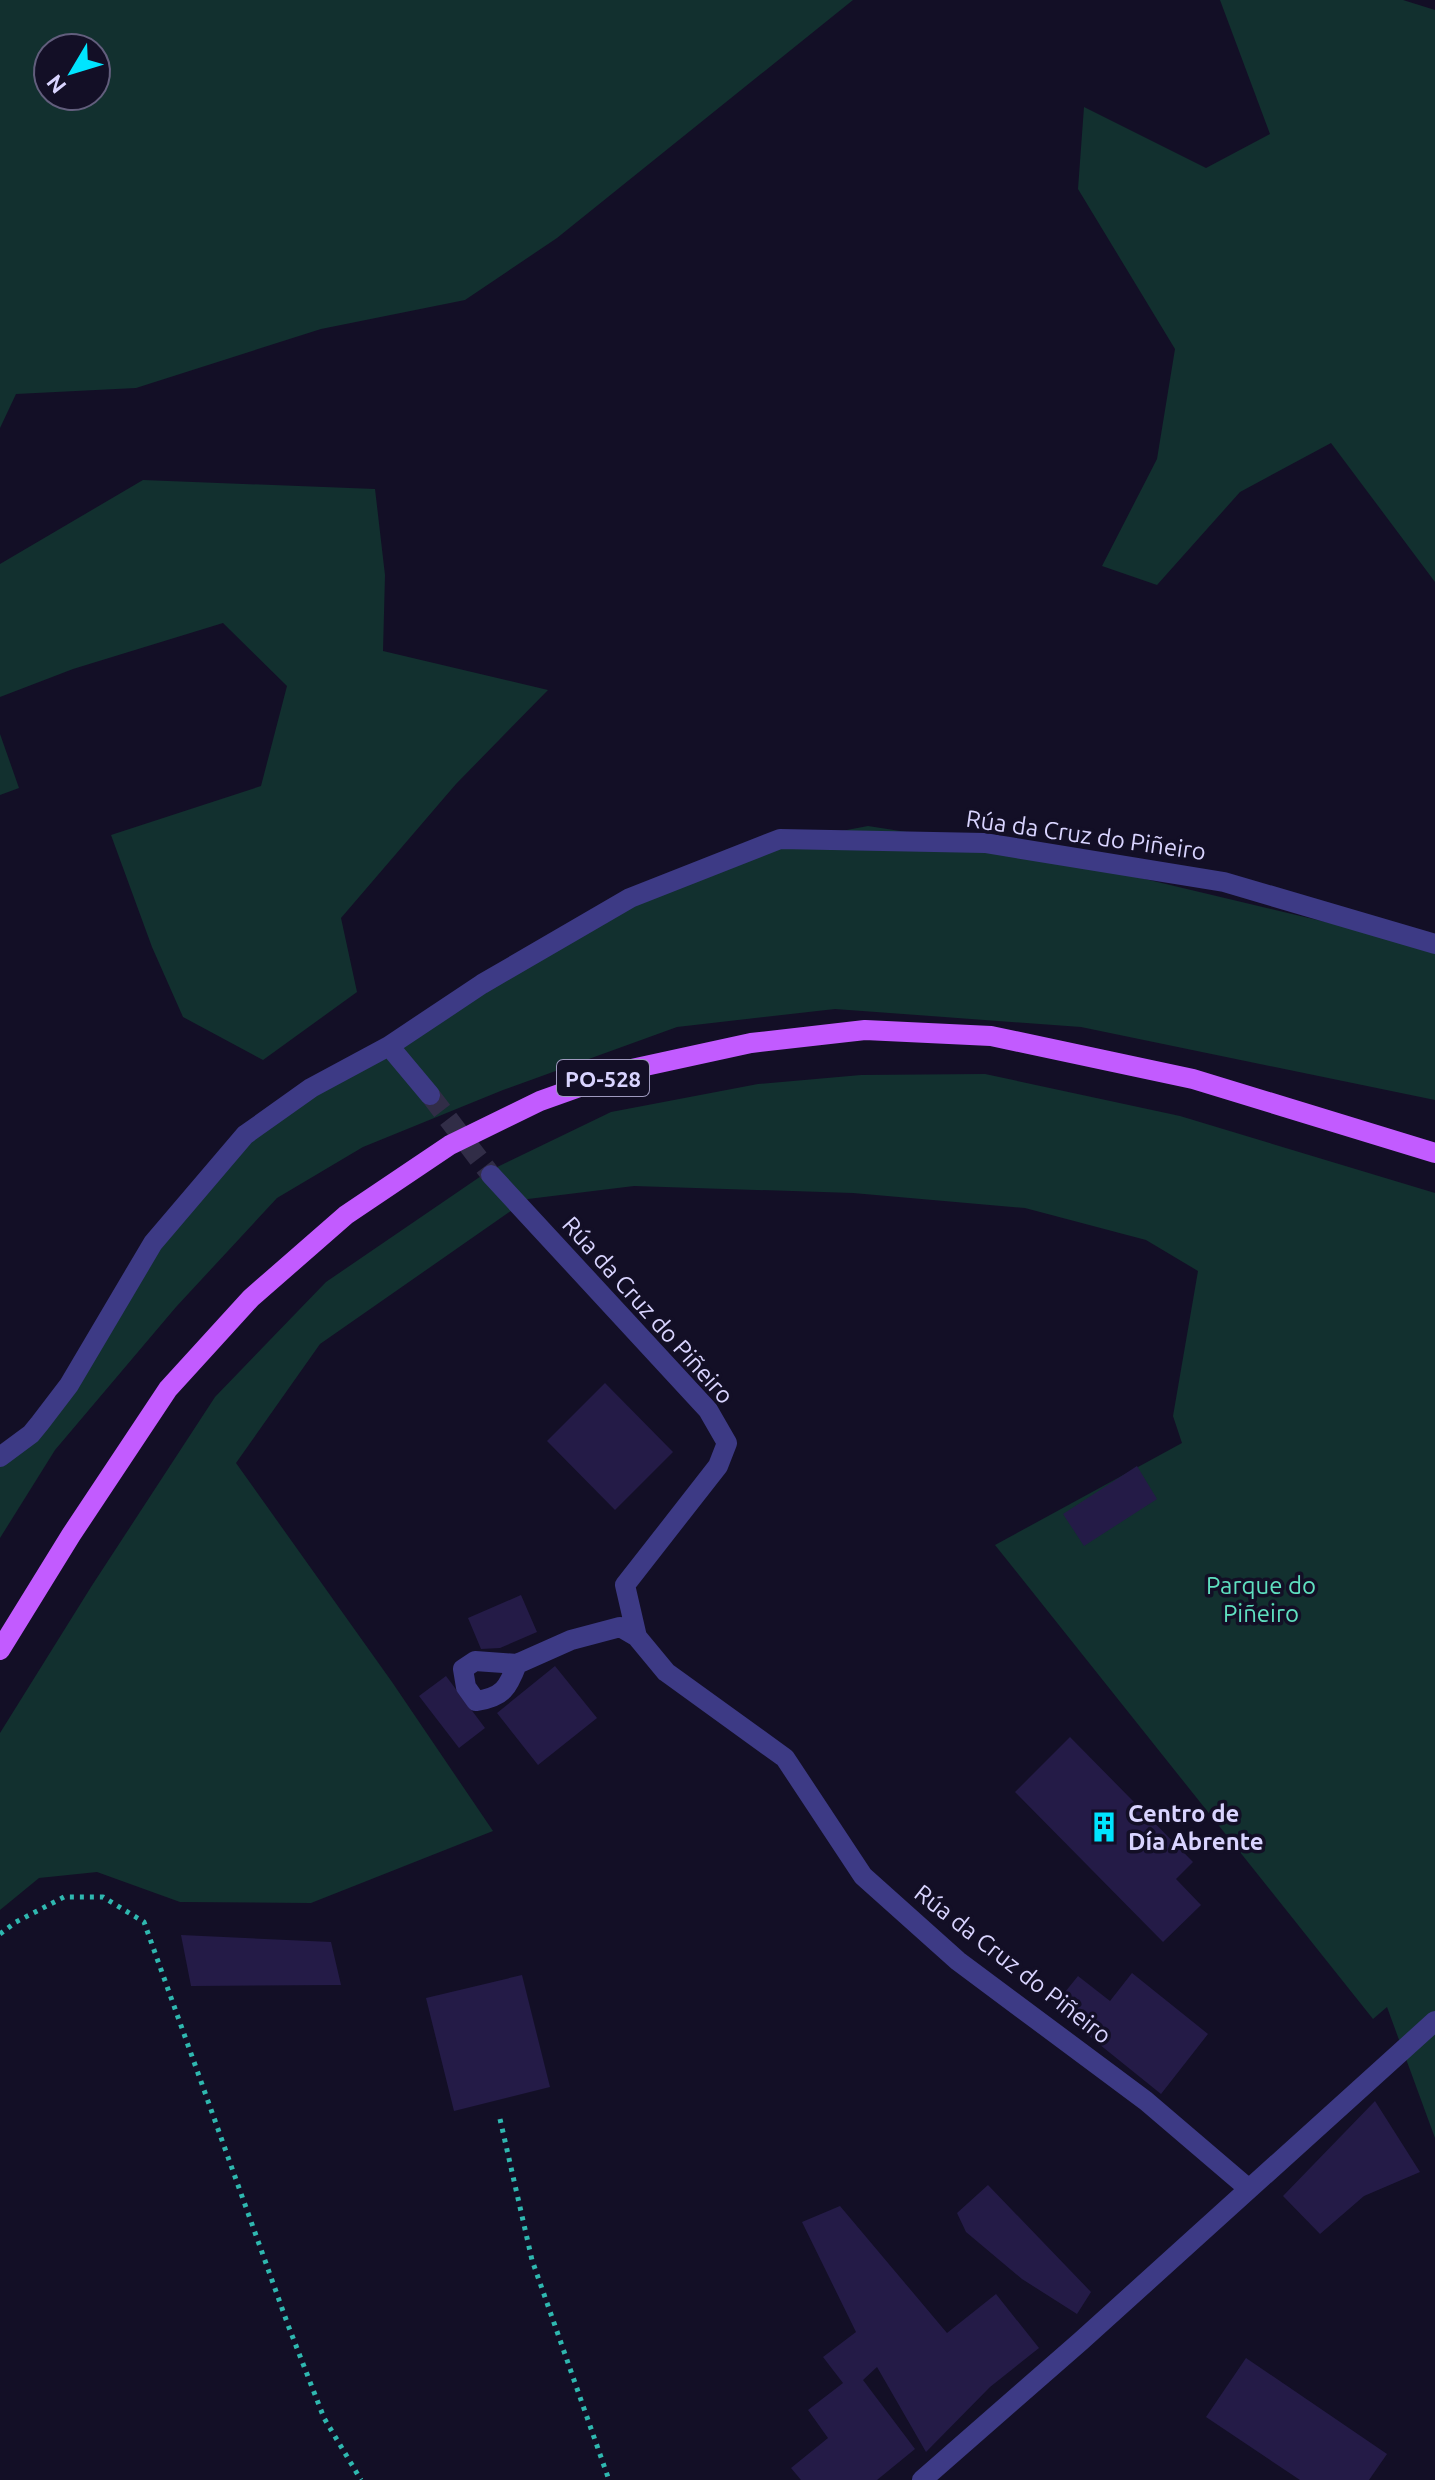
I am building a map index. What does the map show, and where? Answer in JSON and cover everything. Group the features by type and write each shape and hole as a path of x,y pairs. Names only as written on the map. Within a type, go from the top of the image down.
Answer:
{"main road":[{"name":"PO-528","path":"0,1650 71,1535 168,1389 251,1298 346,1215 450,1145 540,1101 627,1070 751,1043 865,1030 991,1036 1193,1079 1435,1153"}],"street":[{"name":"Rúa da Cruz do Piñeiro","path":"0,1457 31,1434 47,1414 69,1385 153,1243 245,1135 311,1088 389,1046 482,984 630,898 780,839 985,843 1224,882 1435,944"},
{"path":"389,1046 430,1095"},
{"name":"Rúa da Cruz do Piñeiro","path":"491,1175 708,1410 727,1443 718,1466 625,1585 637,1637 666,1672 785,1758 863,1876 958,1961 1146,2101 1249,2189"},
{"path":"517,1664 571,1640 620,1627 637,1637"},
{"path":"922,2480 1081,2341 1435,2021"}],"path":[{"path":"0,1934 64,1897 103,1897 144,1922 324,2418 361,2480"},
{"path":"500,2119 532,2260 609,2480"}],"green space":[{"path":"0,0 853,0 557,238 465,300 321,329 136,388 16,394 0,428"},
{"path":"1220,0 1403,0 1435,10 1435,582 1331,443 1240,492 1157,585 1102,566 1157,459 1175,349 1078,189 1084,107 1206,168 1270,134"},
{"path":"143,480 375,489 385,575 383,651 548,690 456,784 341,918 357,992 263,1060 183,1017 152,947 111,835 261,786 287,686 223,623 73,669 0,697 0,564"},
{"path":"0,734 19,788 0,795"},
{"path":"868,826 1023,850 1435,948 1435,1100 1081,1027 835,1009 677,1027 503,1090 363,1147 277,1198 176,1307 55,1450 0,1538 0,1449 40,1423 133,1276 245,1135 630,898 767,845"},
{"name":"Parque do Piñeiro","path":"985,1074 1180,1116 1435,1193 1435,2138 1387,2007 1373,2019 995,1545 1182,1443 1173,1416 1198,1271 1146,1240 1025,1208 853,1193 634,1186 528,1199 320,1344 236,1463 392,1682 493,1831 311,1903 180,1902 97,1872 39,1878 0,1910 0,1733 215,1397 326,1282 487,1172 611,1112 758,1084 861,1075"}],"building":[{"path":"605,1383 673,1452 615,1510 547,1441"},
{"path":"1137,1466 1157,1499 1084,1546 1063,1514"},
{"path":"521,1595 537,1632 500,1648 481,1649 468,1618"},
{"path":"555,1666 597,1718 538,1765 497,1713"},
{"path":"446,1676 485,1728 459,1748 419,1696"},
{"name":"Centro de Día Abrente","path":"1070,1737 1193,1862 1176,1879 1201,1905 1163,1942 1015,1792"},
{"path":"181,1935 331,1942 341,1985 191,1986"},
{"path":"1132,1973 1208,2034 1161,2094 1053,2007 1078,1976 1110,2001"},
{"path":"522,1975 550,2087 454,2111 426,1998"},
{"path":"1375,2101 1420,2172 1364,2196 1320,2234 1283,2196"},
{"path":"988,2185 1091,2292 1077,2314 1022,2279 966,2232 957,2213"},
{"path":"840,2206 947,2333 996,2294 1039,2348 990,2387 926,2452 877,2367 863,2380 915,2449 877,2480 801,2480 791,2468 828,2438 808,2410 843,2383 823,2357 856,2332 802,2222"},
{"path":"1246,2358 1387,2454 1369,2480 1300,2480 1206,2417"}],"tunnel":[{"path":"430,1095 491,1175"}],"place":[{"name":"Centro de Día Abrente","path":"1104,1827"}]}
